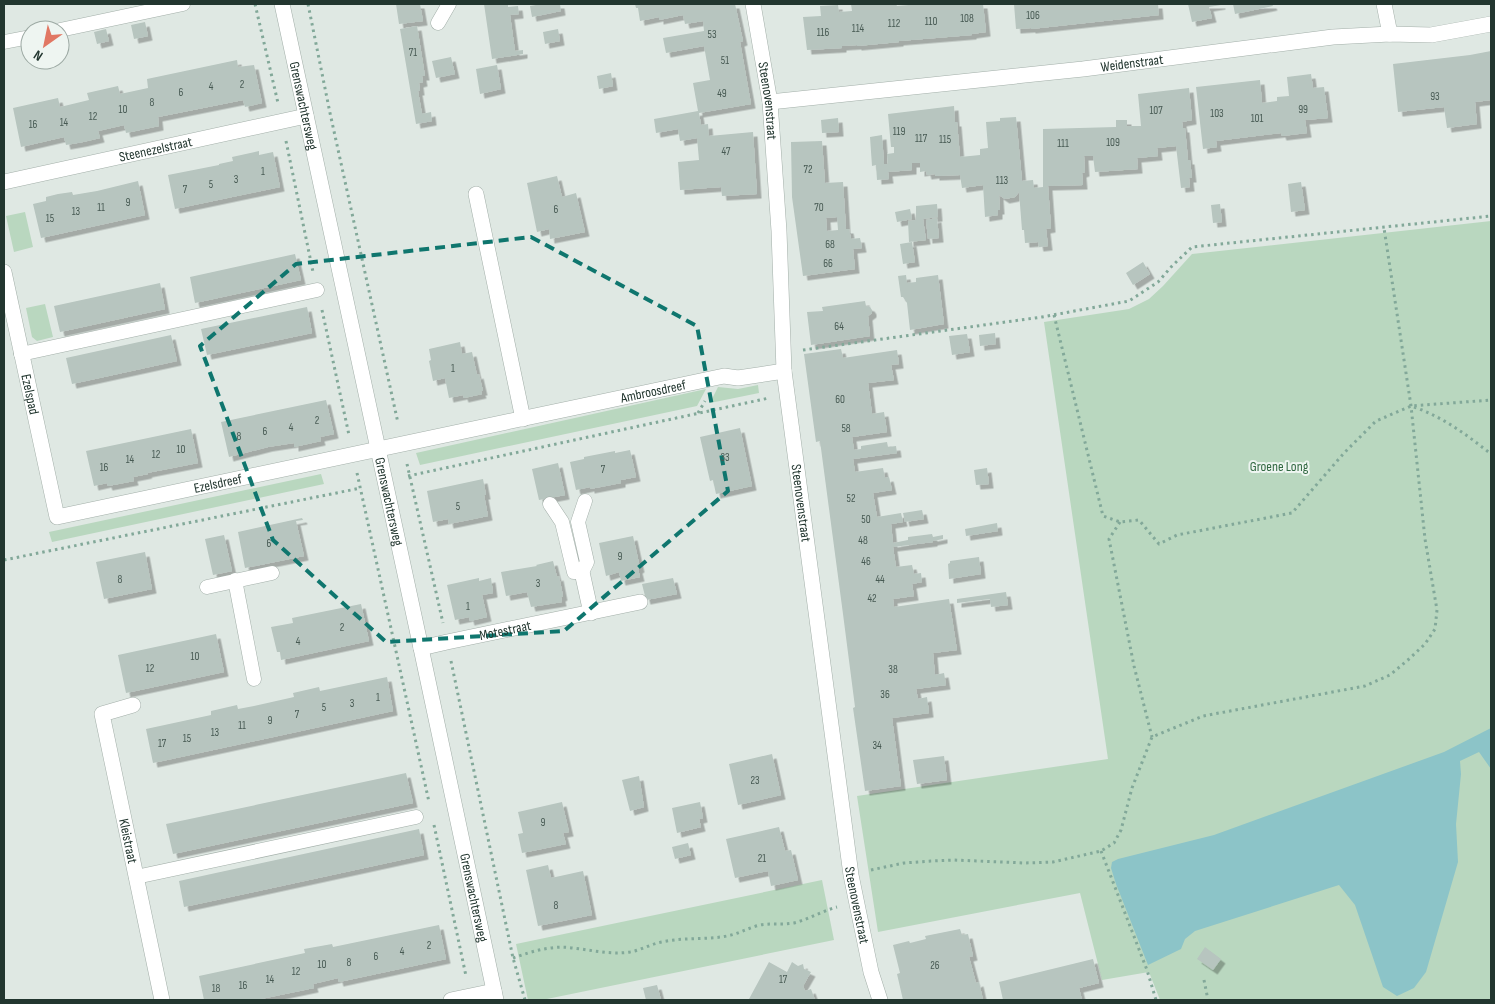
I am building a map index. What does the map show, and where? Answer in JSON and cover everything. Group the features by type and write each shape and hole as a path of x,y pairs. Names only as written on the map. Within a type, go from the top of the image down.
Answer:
{"street":[{"name":"Grenswachtersweg","path":"282,4 495,996"},
{"name":"Steenovenstraat","path":"753,4 770,102 779,231 784,371 851,875 871,972 880,1000"},
{"path":"1384,4 1390,34"},
{"name":"Weidenstraat","path":"770,102 1084,69 1333,37 1390,34 1431,35 1491,24"},
{"name":"Steenezelstraat","path":"4,182 306,116"},
{"path":"476,194 523,419"},
{"name":"Ezelspad","path":"4,272 57,517"},
{"name":"Ambroosdreef","path":"378,448 724,376 738,378 784,371"},
{"name":"Ezelsdreef","path":"57,517 378,448"},
{"path":"582,572 590,613"},
{"name":"Motestraat","path":"421,648 640,602"},
{"name":"Kleistraat","path":"133,705 102,714 162,1000"},
{"path":"451,1000 470,996 495,996"}],"lane":[{"path":"70,28 183,4"},
{"path":"438,23 449,4"},
{"path":"4,42 20,39"},
{"path":"21,354 317,290"},
{"path":"550,504 562,522 574,572 582,572 588,562 578,522 584,501"},
{"path":"206,588 272,573"},
{"path":"235,580 254,679"},
{"path":"136,877 416,817"}],"path":[{"path":"255,4 429,803"},
{"path":"308,4 334,132 447,642 514,958 525,1000"},
{"path":"783,353 1054,315 1129,301 1158,282 1192,247 1491,216"},
{"path":"1152,738 1203,716 1365,686 1390,675 1425,644 1435,628 1437,610 1425,538 1412,406 1384,228"},
{"path":"1054,315 1102,516 1120,522 1139,520 1159,544 1177,535 1292,513 1344,453 1376,421 1412,406 1491,400"},
{"path":"1412,406 1427,411 1462,430 1491,454"},
{"path":"851,875 904,863 931,860 1053,862 1101,852 1114,843 1121,830 1132,788 1152,738 1134,666 1109,539 1120,522"},
{"path":"434,822 470,996"},
{"path":"1101,852 1147,970 1156,1000"},
{"path":"514,958 548,948 570,947 610,954 630,952 663,942 728,936 747,928 793,923 813,917 827,909 857,903"},
{"path":"1204,980 1208,1000"}],"highlighted area":[{"path":"531,237 697,326 728,491 564,631 386,642 273,540 200,346 296,264"}],"green space":[{"path":"25,212 33,247 14,252 6,216"},
{"name":"Groene Long","path":"1491,221 1491,1000 1160,1000 1149,972 1102,980 1080,893 878,932 857,796 1108,759 1044,322 1129,309 1149,299 1192,254"},
{"path":"45,304 53,337 37,341 32,337 26,308"},
{"path":"758,385 759,393 710,403 718,387 738,389"},
{"path":"706,389 697,406 420,465 416,453"},
{"path":"321,474 324,484 52,542 49,532"},
{"path":"822,880 834,940 542,1000 528,1000 516,944"}],"water":[{"path":"1491,728 1491,769 1479,752 1460,761 1461,774 1456,824 1458,862 1426,972 1414,988 1397,996 1383,987 1355,905 1339,885 1195,931 1185,939 1181,949 1148,965 1116,884 1111,868 1112,862 1214,835 1444,752"}],"building":[{"path":"396,4 420,4 423,21 399,24"},
{"path":"484,4 508,4 508,7 518,6 519,14 510,15 515,51 523,50 523,54 492,59"},
{"path":"560,4 561,11 532,17 530,6"},
{"path":"635,4 735,4 743,41 740,42 751,104 699,113 701,125 708,124 709,136 753,132 757,194 722,196 721,187 680,190 678,162 699,160 697,138 680,141 678,129 656,133 654,119 698,111 693,83 710,80 704,46 666,53 663,38 704,31 703,21 685,24 683,15 659,20 659,17 640,21 638,8 636,8"},
{"path":"851,4 896,4 897,6 983,4 986,32 972,35 807,50 803,17 821,16 820,6 838,5 839,12 852,11"},
{"path":"1014,4 1158,4 1159,15 1016,29"},
{"path":"1188,4 1221,5 1209,7 1212,18 1192,22"},
{"path":"1233,4 1272,4 1273,6 1235,14"},
{"path":"145,22 148,36 134,39 131,25"},
{"path":"417,26 425,76 422,76 423,82 419,83 420,91 418,91 422,114 431,112 432,121 416,124 400,29"},
{"path":"106,29 109,41 97,44 94,32"},
{"path":"558,29 560,41 545,44 543,32"},
{"path":"1491,51 1491,100 1475,102 1477,124 1447,128 1444,107 1398,112 1393,64"},
{"path":"451,57 455,74 436,78 432,61"},
{"path":"237,60 238,67 254,65 262,103 245,107 243,100 158,117 159,126 126,133 124,125 98,131 100,138 83,142 66,145 64,137 21,147 13,108 58,98 60,107 89,100 87,93 118,86 120,94 148,88 147,79"},
{"path":"497,65 501,89 480,94 476,69"},
{"path":"611,73 613,86 599,89 597,76"},
{"path":"1311,74 1313,88 1324,87 1328,118 1305,120 1307,133 1282,136 1281,133 1216,141 1217,147 1203,149 1196,87 1260,80 1262,103 1277,101 1277,97 1289,96 1287,77"},
{"path":"1189,88 1192,120 1182,122 1183,128 1185,128 1188,160 1190,160 1192,178 1189,178 1190,187 1181,188 1176,146 1157,148 1158,156 1137,158 1138,169 1095,172 1093,156 1084,156 1085,172 1082,173 1083,185 1048,186 1051,228 1046,229 1048,246 1039,247 1038,242 1025,243 1019,192 1015,197 1005,199 999,195 1000,210 998,210 998,215 985,217 983,185 962,188 960,175 927,175 926,171 920,172 920,163 912,163 912,170 888,172 889,179 877,180 876,165 872,166 870,137 882,135 884,164 888,164 887,154 894,153 894,147 891,147 888,114 954,106 960,157 980,155 980,149 988,148 986,122 1000,121 1000,118 1016,117 1022,181 1033,180 1034,188 1043,187 1043,129 1116,127 1116,120 1127,120 1127,126 1141,126 1138,94"},
{"path":"838,118 839,132 822,133 821,120"},
{"path":"822,141 825,183 843,182 846,229 849,229 851,239 860,238 862,248 853,249 855,269 803,276 792,197 791,142","holes":["837,217 838,230 827,231 826,218"]},
{"path":"259,151 259,155 273,152 280,187 175,209 168,175 219,165 233,161 232,157"},
{"path":"557,176 562,197 576,193 585,232 550,239 549,229 537,232 527,183"},
{"path":"138,181 145,215 41,238 33,204 46,201 46,197 58,194 72,192 73,195"},
{"path":"1301,182 1305,210 1291,212 1288,184"},
{"path":"937,204 938,217 923,219 926,240 909,242 908,221 916,220 916,206"},
{"path":"1220,204 1222,222 1213,223 1211,205"},
{"path":"910,209 912,219 897,222 895,212"},
{"path":"937,218 939,238 928,239 926,220"},
{"path":"912,242 915,262 903,264 900,244"},
{"path":"295,254 301,280 195,303 190,277"},
{"path":"1143,262 1150,274 1133,285 1126,273"},
{"path":"906,275 907,283 916,282 916,278 938,275 944,324 910,330 907,303 901,297 898,276"},
{"path":"160,283 165,309 60,332 54,306"},
{"path":"865,301 866,306 872,310 872,313 868,316 870,336 811,345 807,312 823,311 822,307"},
{"path":"307,307 312,333 207,355 201,329"},
{"path":"995,333 996,344 980,346 979,335"},
{"path":"967,334 970,352 952,355 949,336"},
{"path":"171,335 177,361 72,384 66,358"},
{"path":"460,342 462,354 472,352 483,391 481,391 482,394 464,398 463,395 449,398 445,378 433,381 429,349"},
{"path":"841,349 843,358 897,350 899,364 891,365 894,380 868,383 872,414 884,412 887,432 852,437 854,450 861,449 861,446 887,442 888,447 896,446 897,453 853,459 855,472 883,468 885,478 889,477 892,490 873,493 877,517 901,513 903,522 891,524 893,543 908,540 908,537 932,534 933,537 943,535 943,539 933,542 893,547 896,567 912,565 914,574 921,573 922,582 912,584 914,596 893,599 894,607 949,599 957,650 933,653 935,675 944,673 946,685 916,689 918,699 927,697 929,713 892,718 901,786 865,791 820,441 816,442 804,354"},
{"path":"326,400 334,434 320,437 321,441 294,447 294,443 268,447 229,457 221,422"},
{"path":"740,428 752,486 716,494 713,480 710,481 700,437"},
{"path":"191,429 198,463 147,473 133,477 134,481 108,486 107,483 94,486 86,451"},
{"path":"630,450 636,477 621,480 621,483 576,490 570,462 584,459 584,457"},
{"path":"558,463 565,495 539,500 532,469"},
{"path":"987,468 989,484 976,485 974,470"},
{"path":"483,479 488,516 449,524 448,519 433,522 427,491"},
{"path":"922,510 924,519 905,522 903,513"},
{"path":"302,518 303,520 296,521 304,556 245,568 238,532"},
{"path":"997,523 998,531 966,536 965,529"},
{"path":"224,535 232,571 213,575 205,539"},
{"path":"633,536 640,568 638,569 640,577 621,581 619,572 606,576 599,543"},
{"path":"145,552 152,589 104,599 96,562"},
{"path":"979,557 981,574 949,579 948,564 950,561"},
{"path":"553,561 557,577 559,576 563,596 561,597 562,602 531,607 527,592 506,596 501,572 537,566"},
{"path":"479,578 479,581 491,578 493,593 482,595 487,617 470,621 469,617 455,620 447,585"},
{"path":"673,578 677,594 646,600 642,584"},
{"path":"1006,592 1008,605 991,607 990,599 957,603 957,599"},
{"path":"361,604 369,641 281,660 280,652 277,652 271,627 293,623 292,618"},
{"path":"216,634 224,672 126,693 118,655"},
{"path":"387,677 393,711 153,763 146,729 211,715 211,711 237,705 238,709 294,697 293,693 319,687 320,691"},
{"path":"772,754 781,795 738,805 729,764"},
{"path":"944,756 947,780 917,784 913,760"},
{"path":"406,773 413,803 173,854 166,824"},
{"path":"639,776 644,807 630,811 622,780"},
{"path":"562,802 569,832 563,833 566,844 522,853 518,834 523,833 518,812"},
{"path":"700,802 703,818 699,819 701,827 677,833 672,808"},
{"path":"779,827 785,851 791,850 798,880 771,886 768,871 735,878 726,839"},
{"path":"419,829 424,855 184,907 179,881"},
{"path":"688,843 691,855 675,859 672,847"},
{"path":"548,865 551,878 583,871 592,915 538,926 526,870"},
{"path":"439,925 446,959 339,982 338,978 313,984 314,988 256,1000 204,1000 199,976 305,953 304,949 332,944 333,947"},
{"path":"960,929 962,935 968,934 973,956 969,957 976,983 979,982 983,1000 903,1000 897,974 900,973 893,945 909,941 910,943 926,939 925,936"},
{"path":"1205,947 1221,959 1213,970 1197,959"},
{"path":"1093,959 1099,983 1079,988 1082,1000 1003,1000 999,982"},
{"path":"769,962 787,972 792,962 798,966 803,964 804,969 811,972 803,986 805,991 811,989 815,1000 749,999"},
{"path":"657,985 661,1000 646,1000 643,988"}]}
